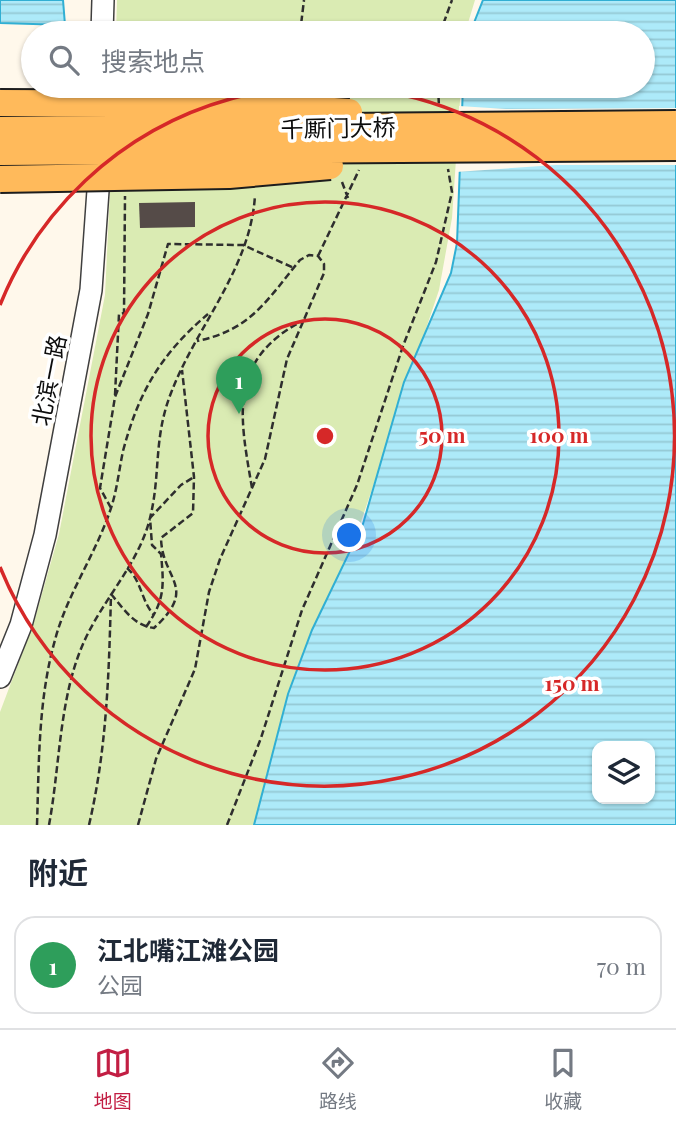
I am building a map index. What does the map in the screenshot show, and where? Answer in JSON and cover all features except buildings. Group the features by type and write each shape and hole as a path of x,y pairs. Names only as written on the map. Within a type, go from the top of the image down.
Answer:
{"main road":[{"path":"0,103 227,104 504,136"},
{"name":"千厮门大桥","path":"0,152 504,136 676,124"},
{"name":"千厮门大桥","path":"0,130 504,136 676,147"},
{"path":"0,179 229,175 504,136"}],"street":[{"path":"89,0 89,21"},
{"path":"102,21 103,0"},
{"name":"北滨一路","path":"0,645 34,534 80,287 89,170 89,98"},
{"name":"北滨一路","path":"0,677 21,625 45,536 91,290 101,98"}],"path":[{"path":"301,21 304,0"},
{"path":"444,21 452,0"},
{"path":"318,256 348,198 363,160"},
{"path":"111,508 100,488 114,397 119,314 124,313 125,183"},
{"path":"111,594 134,620 146,627 154,628 172,611 178,586 161,554 152,545 150,518 157,444 163,414 182,368 243,245 255,187"},
{"path":"227,825 261,738 302,610 357,485 403,346 436,262 452,192"},
{"path":"114,397 148,314 168,244 243,245 294,268"},
{"path":"138,825 156,759 195,669 209,592 220,559 265,459 287,359 324,273 324,264 318,256 309,255 245,323 224,335 196,341"},
{"path":"37,825 43,704 55,639 111,508 132,421 144,393 158,365 178,340 212,312"},
{"path":"252,491 242,427 244,386 265,347 282,331 302,321"},
{"path":"146,627 160,607 164,583 160,538 192,513 194,477 182,368"},
{"path":"49,825 70,680 83,644 139,549 150,518 181,485 194,477"},
{"path":"127,568 136,576 147,608 154,615"},
{"path":"89,825 99,782 107,713 111,594"}],"green space":[{"path":"117,0 475,0 469,21 116,21"},
{"path":"114,98 460,98 452,218 439,290 259,825 0,825 0,712 34,622 59,534 105,295"}],"water":[{"path":"0,0 63,0 65,21 0,23"},
{"path":"483,0 676,0 676,825 254,825 288,694 312,630 363,524 404,382 451,273 457,243 463,98 655,98 655,21 475,21"}],"pier":[{"path":"459,106 506,109 676,108 676,165 556,165 456,172"}],"railway":[{"path":"0,138 676,133"},
{"path":"0,149 676,144"}],"place":[{"name":"江北嘴江滩公园","path":"239,414"}]}
